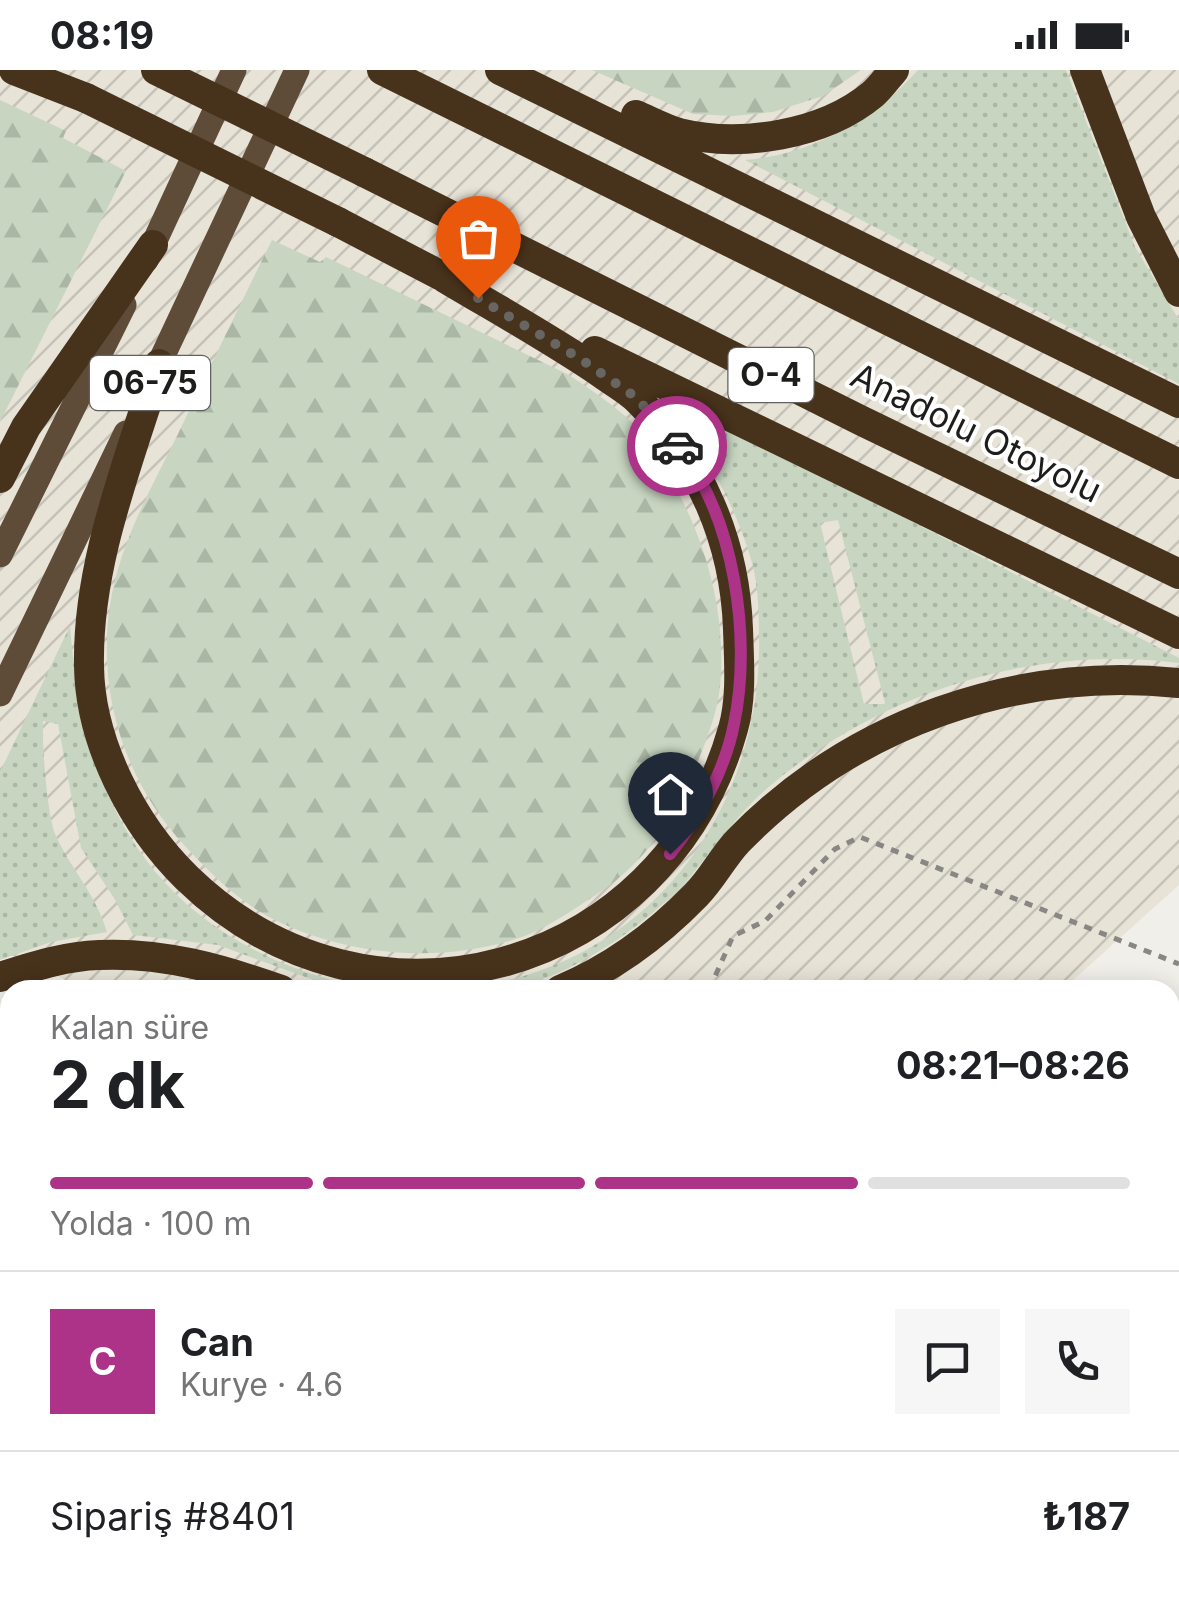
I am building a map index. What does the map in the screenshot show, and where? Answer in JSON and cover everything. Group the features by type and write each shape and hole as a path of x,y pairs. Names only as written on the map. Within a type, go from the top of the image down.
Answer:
{"highway":[{"path":"14,70 86,98"},
{"path":"26,70 1179,634"},
{"name":"Anadolu Otoyolu","path":"156,70 1179,574"},
{"path":"500,70 1179,403"},
{"path":"523,70 678,132 718,139 776,135 826,122 874,94 894,70"},
{"path":"1085,70 1141,217 1179,292"},
{"name":"Anadolu Otoyolu","path":"394,76 1179,464"},
{"path":"0,478 26,427 154,245"},
{"path":"159,364 102,552 90,618 88,671 98,728 117,778 138,816 168,859 216,906 310,957 372,971 438,974 514,960 583,930 618,906 653,875 687,833 713,784 734,726 740,667 737,610 730,556 715,512 687,458 637,398 579,358 445,278"},
{"path":"584,980 648,939 698,894 735,844 773,808 869,741 997,693 1054,683 1179,683"},
{"path":"0,976 48,962 98,955 155,957 217,968 252,980"}],"main road":[{"name":"06-75","path":"0,555 154,245 234,70"},
{"name":"06-75","path":"0,694 298,70"}],"path":[{"path":"712,980 732,936 765,920 835,849 860,838 1179,964"}],"shaded area":[{"path":"0,70 1179,70 1179,885 1073,980 65,980 0,950"}],"green space":[{"path":"592,70 861,70 823,96 773,112 733,116 693,114"},
{"path":"918,70 1066,70 1135,247 1179,320 1179,384 745,160 794,151 840,132 882,104"},
{"path":"0,100 66,131 63,138 126,171 0,422"},
{"path":"272,240 320,262 326,257 569,375 596,393 630,420 651,444 674,483 701,546 718,615 721,663 717,704 696,766 666,824 633,865 595,895 525,936 464,951 400,953 338,943 279,922 240,898 185,846 162,818 127,755 109,687 109,616 115,580 142,506"},
{"path":"672,412 697,412 1179,658 1179,663 1123,659 1012,669 906,702 808,757 764,791 690,877 630,931 555,974 538,980 507,980 580,953 627,924 667,887 700,844 727,797 745,745 756,691 757,592 746,545 710,465","holes":["838,520 884,704 864,704 820,523"]},
{"path":"70,626 91,747 110,799 137,847 171,889 213,925 264,955 333,980 314,980 218,945 133,935 81,848 58,724 43,721 53,827 107,932 51,942 0,960 0,772"}],"way so far":[{"path":"478,298 637,398 677,446"}],"route":[{"path":"670,854 687,833 713,784 734,726 740,667 730,556 715,512 677,446"}]}
